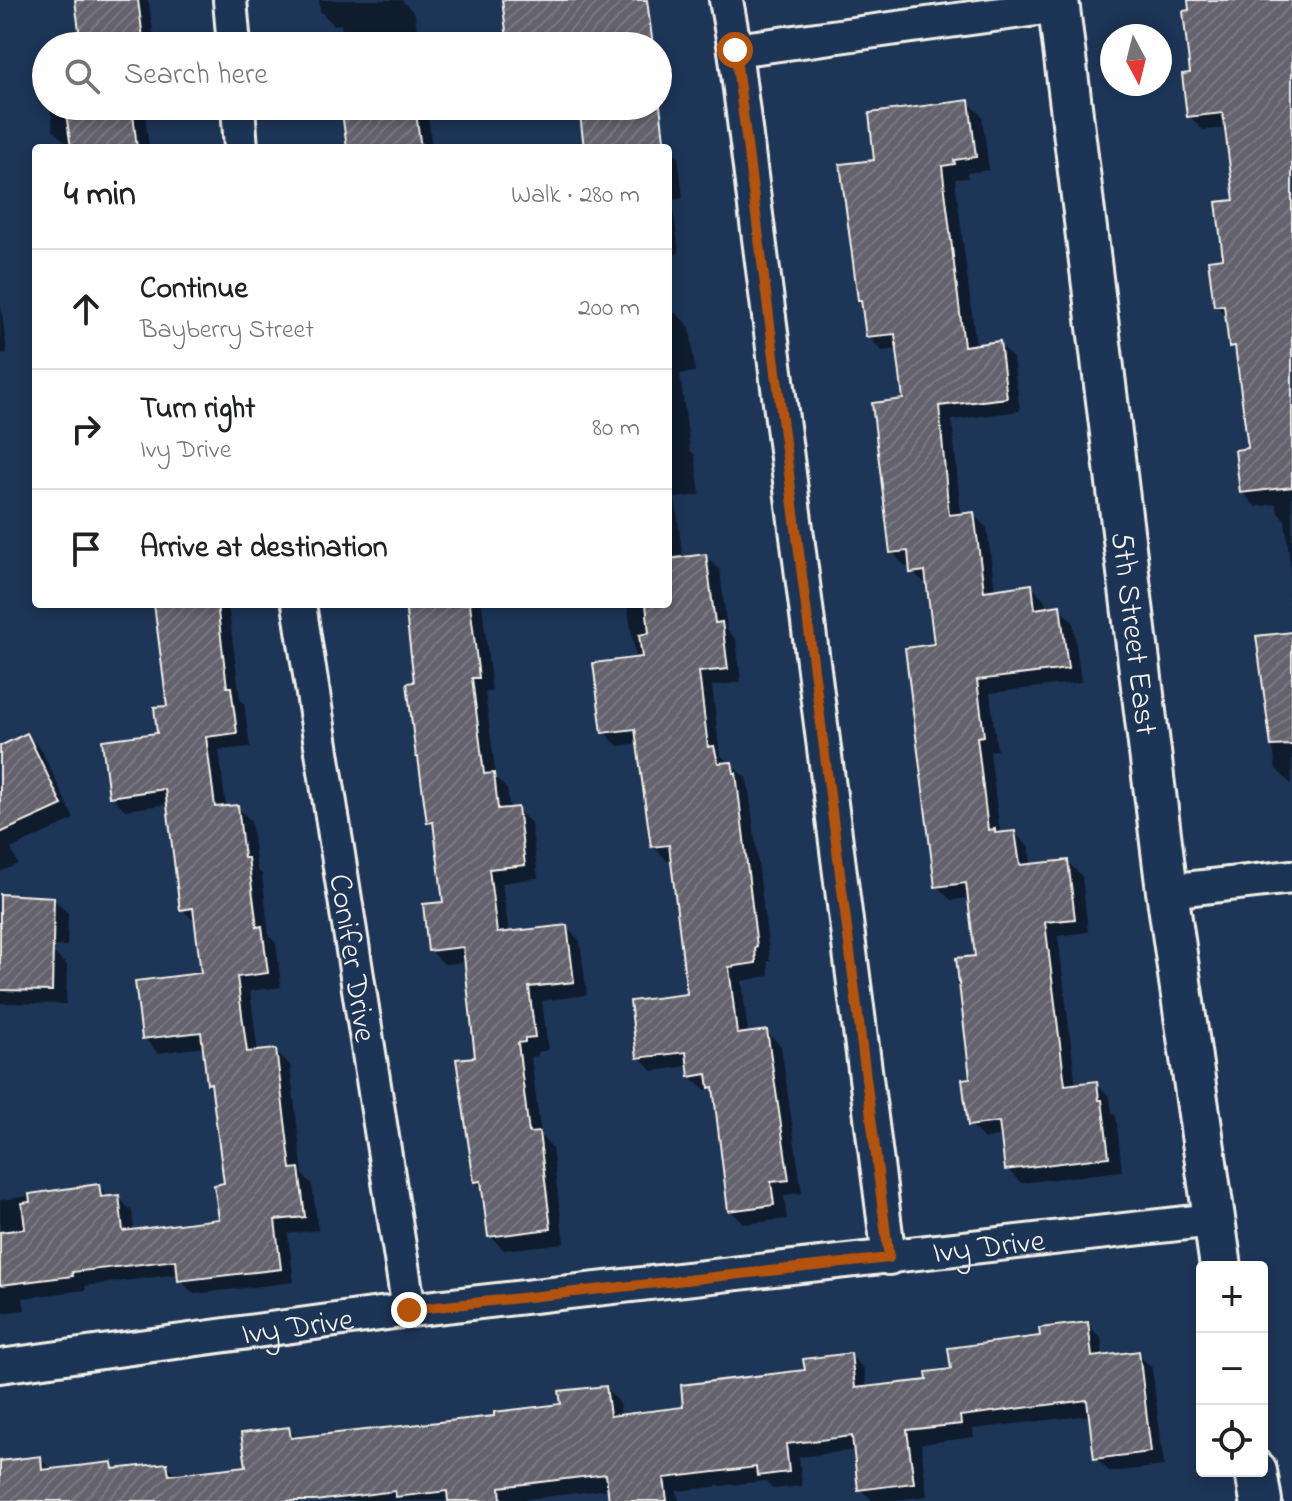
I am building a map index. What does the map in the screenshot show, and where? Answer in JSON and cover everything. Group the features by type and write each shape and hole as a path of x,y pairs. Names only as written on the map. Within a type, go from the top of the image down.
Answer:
{"street":[{"path":"230,0 233,32"},
{"path":"726,0 735,50 889,1258"},
{"path":"735,50 1059,3"},
{"name":"5th Street East","path":"1059,3 1167,891 1220,1261"},
{"path":"239,120 241,144"},
{"name":"Conifer Drive","path":"300,608 409,1310"},
{"path":"1167,891 1292,877"},
{"name":"Ivy Drive","path":"0,1366 409,1310 1213,1220"},
{"path":"1257,1477 1261,1501"}],"building":[{"path":"75,0 138,0 142,32 79,32"},
{"path":"502,0 647,0 651,32 506,32"},
{"path":"1188,0 1292,0 1292,487 1240,493 1235,450 1248,448 1235,346 1229,347 1224,305 1214,306 1208,260 1223,258 1216,202 1234,200 1223,113 1187,117 1182,74 1190,73 1183,11 1189,10"},
{"path":"969,100 976,157 954,160 955,164 942,166 964,346 1000,341 1007,398 939,406 949,515 974,512 984,591 1032,584 1035,609 1060,605 1068,669 977,680 984,736 977,737 988,830 995,829 995,833 1015,831 1020,865 1068,860 1075,919 1045,922 1065,1085 1097,1081 1109,1157 1005,1170 999,1122 968,1126 962,1079 970,1078 956,958 975,956 966,883 935,887 905,648 934,644 925,571 910,573 908,551 890,553 872,403 903,399 895,334 866,337 861,300 858,300 840,164 874,160 869,113"},
{"path":"67,120 134,120 137,144 70,144"},
{"path":"343,120 417,120 420,144 346,144"},
{"path":"581,120 662,120 665,144 584,144"},
{"path":"706,554 715,623 722,622 728,669 699,672 708,747 714,746 718,763 732,762 736,773 757,947 756,963 729,967 737,1034 767,1030 789,1180 771,1182 774,1205 728,1211 713,1087 709,1088 707,1074 689,1077 686,1052 637,1058 630,1001 687,994 669,845 651,847 635,729 602,733 593,663 642,657 639,635 649,633 646,608 672,608 672,558"},
{"path":"155,608 217,608 227,687 231,687 237,733 206,737 215,807 238,805 244,858 248,858 257,927 262,926 268,973 237,977 247,1052 276,1049 291,1169 299,1168 305,1217 275,1220 281,1269 178,1281 176,1260 72,1272 73,1276 0,1285 0,1232 25,1229 22,1203 30,1202 29,1194 99,1184 101,1197 119,1195 123,1231 219,1219 214,1185 224,1183 201,1032 142,1039 135,981 201,973 193,908 180,910 165,789 109,797 102,740 157,733 154,707 167,706"},
{"path":"405,608 470,608 479,678 472,678 484,774 494,773 498,809 518,807 525,865 489,869 497,933 567,925 574,982 529,987 535,1037 518,1043 529,1133 539,1132 551,1229 488,1237 481,1181 474,1182 456,1059 475,1057 463,947 428,951 423,904 443,902 433,822 427,823 416,757 407,683 414,682"},
{"path":"1292,632 1292,745 1271,746 1256,636"},
{"path":"27,733 62,805 0,833 0,746"},
{"path":"0,894 54,897 52,991 0,990"},
{"path":"1088,1322 1092,1357 1139,1351 1151,1452 1094,1459 1087,1400 960,1416 961,1424 907,1430 914,1483 858,1490 852,1436 786,1444 789,1472 757,1476 756,1467 664,1478 667,1501 609,1501 606,1474 500,1487 501,1501 448,1501 447,1491 396,1497 395,1491 315,1501 0,1501 0,1461 41,1456 42,1470 112,1462 113,1469 167,1463 169,1475 246,1466 241,1433 289,1427 291,1438 494,1416 494,1412 561,1404 559,1391 606,1386 610,1416 683,1407 681,1385 805,1370 803,1359 851,1353 855,1388 927,1380 926,1372 951,1369 948,1348 1040,1336 1039,1328"}],"route":[{"path":"409,1310 889,1258 735,50"}]}
